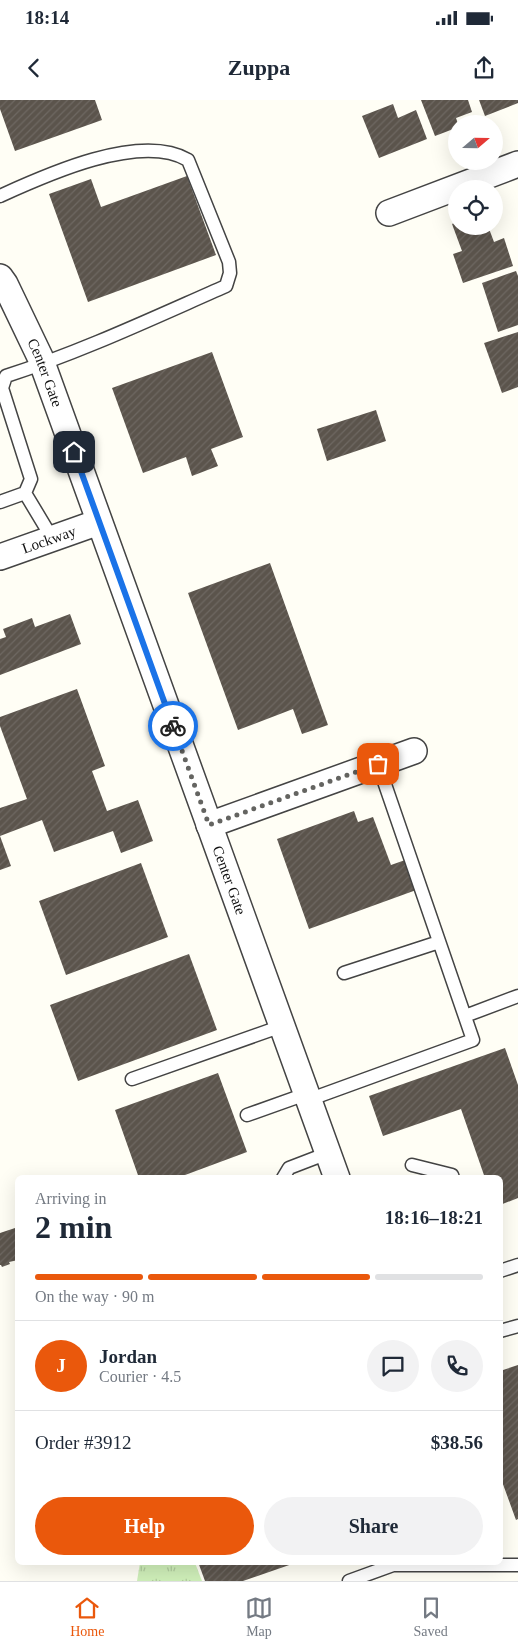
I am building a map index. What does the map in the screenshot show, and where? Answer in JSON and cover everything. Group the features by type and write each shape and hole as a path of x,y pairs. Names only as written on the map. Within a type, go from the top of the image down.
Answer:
{"street":[{"path":"389,213 518,164"},
{"name":"Center Gate","path":"0,277 42,364 335,1175"},
{"name":"Lockway","path":"0,557 98,522"},
{"path":"209,825 414,751"}],"lane":[{"path":"0,196 46,175 94,159 140,150 180,155 188,160 229,262 230,273 226,286 106,339 6,376 2,388 31,479 25,493 0,502"},
{"path":"25,493 52,538"},
{"path":"247,1115 307,1097 473,1040 378,764"},
{"path":"344,973 439,942"},
{"path":"465,1016 518,996"},
{"path":"132,1080 282,1026"},
{"path":"284,1175 288,1168 328,1153"},
{"path":"412,1165 452,1175"},
{"path":"503,1270 518,1265"},
{"path":"503,1330 518,1326"},
{"path":"349,1581 390,1565"},
{"path":"503,1565 518,1565"}],"green space":[{"path":"140,1565 196,1565 202,1581 137,1581"}],"building":[{"path":"0,100 95,100 102,120 15,151 0,109"},
{"path":"421,100 468,100 472,112 464,115 448,115 448,131 435,136"},
{"path":"479,100 518,100 518,103 485,115"},
{"path":"393,104 398,118 416,110 427,139 379,158 362,116"},
{"path":"187,176 216,255 88,302 49,194 91,179 101,207"},
{"path":"456,235 491,235 494,242 504,238 513,266 463,283 453,254 462,251"},
{"path":"516,271 518,276 518,325 498,332 482,283"},
{"path":"518,332 518,387 502,393 484,343"},
{"path":"212,352 243,437 211,449 218,466 192,476 186,457 143,473 112,388"},
{"path":"376,410 386,441 327,461 317,429"},
{"path":"270,563 328,725 302,734 293,709 238,730 188,593"},
{"path":"70,614 81,644 0,675 0,639 6,637 3,629 32,618 35,627"},
{"path":"77,689 105,766 92,771 107,811 138,800 153,841 121,853 113,831 54,852 42,820 0,836 0,808 27,799 0,726 0,717"},
{"path":"354,811 358,822 373,817 391,865 408,859 419,889 309,929 277,839"},
{"path":"0,836 11,866 0,870"},
{"path":"141,863 168,937 66,975 39,901"},
{"path":"189,954 217,1030 78,1081 50,1005"},
{"path":"505,1048 518,1085 518,1198 503,1204 503,1175 484,1175 461,1109 383,1136 369,1096"},
{"path":"218,1073 247,1152 185,1175 138,1175 115,1110"},
{"path":"15,1228 15,1261 2,1267 0,1265 0,1233"},
{"path":"518,1365 518,1519 516,1520 503,1484 503,1370"},
{"path":"199,1565 289,1565 243,1581 205,1581"}],"way so far":[{"path":"173,726 209,825 378,764"}],"route":[{"path":"74,452 173,726"}]}
